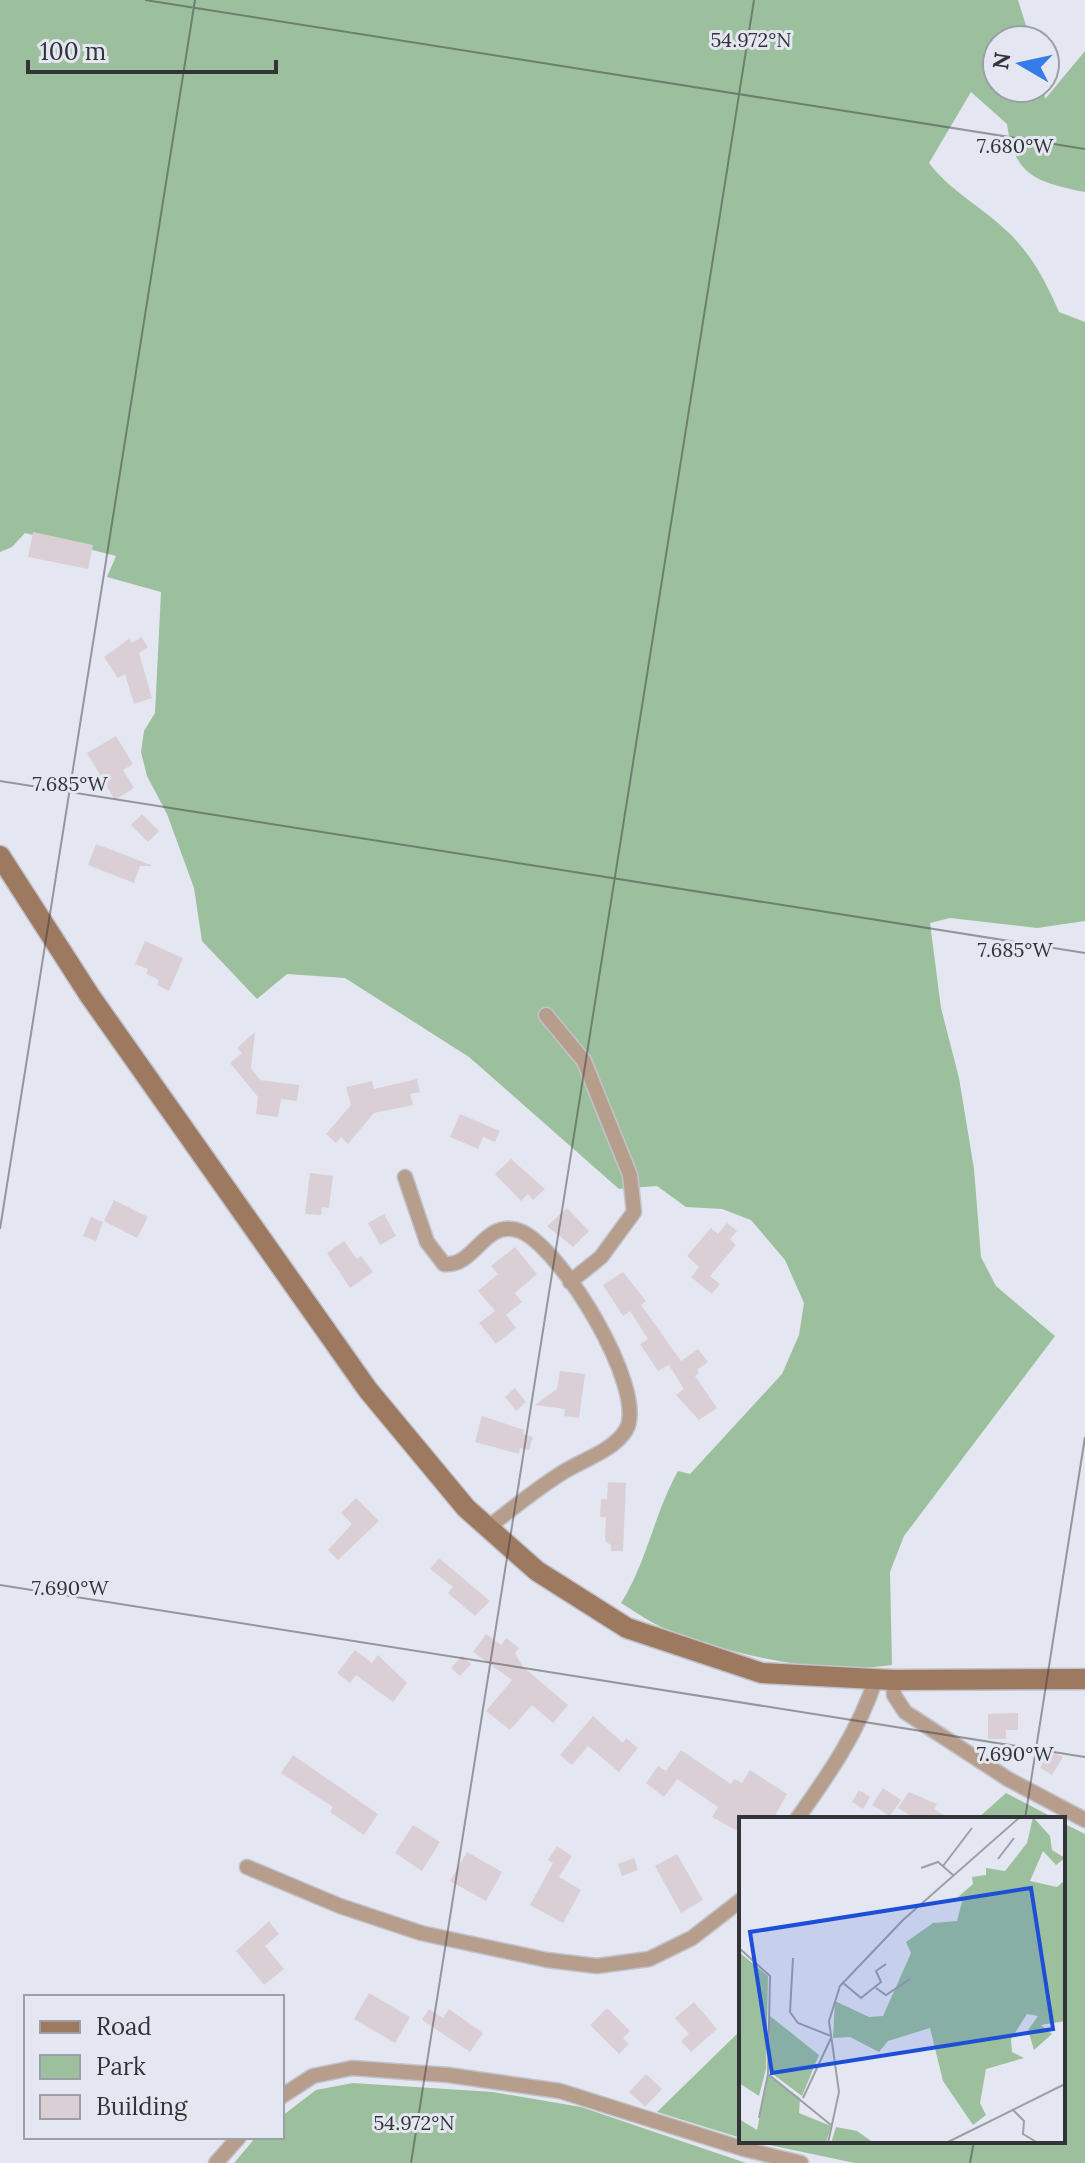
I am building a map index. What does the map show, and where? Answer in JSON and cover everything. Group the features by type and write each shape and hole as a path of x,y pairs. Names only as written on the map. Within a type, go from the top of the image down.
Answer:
{"main road":[{"path":"0,856 90,996 368,1390 430,1468 486,1529 537,1571 627,1628 762,1673 884,1679 1085,1679"}],"street":[{"path":"546,1015 584,1061 630,1175 634,1212 601,1257 570,1282"},
{"path":"405,1177 427,1242 444,1264 460,1263 494,1232 518,1230 529,1235 592,1312 615,1358 631,1404 631,1418 625,1432 611,1445 565,1471 486,1529"},
{"path":"798,1817 841,1755 884,1679 901,1709 912,1717 1008,1779 1085,1820"},
{"path":"247,1867 340,1906 421,1933 547,1960 597,1966 649,1959 692,1938 739,1902"},
{"path":"284,2095 313,2076 352,2068 448,2075 560,2091 744,2149 801,2163"},
{"path":"216,2163 237,2139"}],"green space":[{"path":"0,0 1018,0 1026,24 981,24 981,101 971,92 929,163 947,183 999,224 1025,251 1059,312 1085,322 1085,921 1037,928 950,918 930,923 941,1008 959,1078 974,1169 981,1257 996,1286 1055,1336 904,1536 890,1572 892,1665 808,1665 750,1655 663,1627 621,1603 638,1571 678,1471 690,1474 782,1374 799,1335 804,1303 785,1260 751,1220 722,1209 686,1207 657,1186 619,1189 469,1057 345,978 287,974 257,999 202,941 194,888 167,814 147,776 141,752 144,731 155,713 161,592 107,577 116,556 25,533 12,547 0,552"},
{"path":"1085,51 1085,192 1041,180 1031,174 1015,155 1007,124 984,104 1061,104 1061,80"},
{"path":"1006,1793 1052,1817 979,1817"},
{"path":"1065,1824 1085,1834 1085,2163 855,2163 760,2143 1065,2143"},
{"path":"739,2032 739,2137 657,2112"},
{"path":"353,2083 493,2092 581,2107 746,2163 234,2163 254,2139 284,2139 284,2114 316,2090"}],"building":[{"path":"33,532 93,545 88,569 28,557"},
{"path":"141,637 148,647 139,653 152,698 134,704 125,674 118,678 104,657 129,639 132,643"},
{"path":"116,736 133,764 123,770 134,788 115,800 87,753"},
{"path":"142,814 159,831 148,842 131,825"},
{"path":"96,844 151,866 140,866 134,883 88,865"},
{"path":"145,941 183,958 169,991 157,985 159,980 146,974 148,969 135,964"},
{"path":"255,1032 251,1068 260,1080 299,1085 297,1101 281,1099 278,1117 256,1114 258,1097 230,1063 242,1053 237,1048"},
{"path":"417,1079 420,1092 410,1094 413,1105 374,1113 348,1144 341,1137 336,1143 326,1134 351,1105 346,1087 372,1081 374,1089"},
{"path":"460,1114 500,1131 495,1142 483,1137 478,1149 450,1137"},
{"path":"511,1159 545,1189 533,1200 528,1194 521,1201 495,1174"},
{"path":"310,1173 333,1176 329,1208 322,1207 321,1215 305,1214"},
{"path":"114,1200 148,1217 137,1238 104,1221"},
{"path":"567,1208 589,1231 573,1247 547,1226"},
{"path":"384,1214 396,1236 380,1245 368,1223"},
{"path":"91,1217 103,1222 96,1241 83,1236"},
{"path":"727,1223 737,1231 730,1239 736,1245 710,1276 720,1284 712,1294 691,1277 699,1267 687,1256 711,1228 718,1234"},
{"path":"344,1241 357,1259 361,1256 373,1272 350,1288 327,1253"},
{"path":"515,1247 537,1274 515,1293 522,1302 506,1315 516,1328 496,1344 479,1323 495,1311 478,1291 498,1274 491,1266"},
{"path":"623,1272 646,1301 641,1305 681,1361 698,1349 708,1362 697,1370 699,1373 695,1376 717,1408 699,1420 676,1395 684,1389 669,1365 658,1371 640,1344 648,1339 630,1311 623,1316 603,1285"},
{"path":"560,1371 585,1374 579,1418 564,1416 565,1409 535,1405 557,1389"},
{"path":"515,1388 526,1402 516,1411 505,1397"},
{"path":"482,1416 524,1430 523,1434 533,1437 529,1450 520,1448 519,1454 475,1442"},
{"path":"608,1482 626,1483 623,1551 611,1551 611,1545 605,1541 606,1517 600,1517 601,1499 607,1499"},
{"path":"356,1498 379,1521 338,1560 328,1550 352,1524 341,1513"},
{"path":"439,1558 490,1601 475,1616 448,1593 453,1587 430,1569"},
{"path":"486,1634 501,1645 506,1638 519,1648 515,1653 523,1667 568,1705 553,1723 532,1705 510,1730 486,1711 512,1680 473,1652"},
{"path":"355,1650 372,1663 378,1655 407,1683 393,1702 356,1675 350,1683 337,1673"},
{"path":"462,1656 471,1664 460,1676 451,1668"},
{"path":"1018,1713 1018,1730 1006,1730 1006,1739 988,1739 988,1714"},
{"path":"593,1716 623,1743 626,1738 638,1748 619,1772 588,1746 572,1765 560,1755"},
{"path":"681,1750 731,1784 734,1779 742,1783 750,1770 787,1794 774,1817 739,1817 739,1832 712,1817 718,1807 677,1779 664,1797 646,1783 658,1766 666,1771"},
{"path":"1050,1750 1063,1757 1052,1775 1040,1768"},
{"path":"293,1755 378,1814 364,1835 330,1812 333,1807 281,1773"},
{"path":"883,1788 901,1800 890,1816 872,1805"},
{"path":"859,1790 870,1797 863,1809 852,1802"},
{"path":"909,1792 937,1804 934,1809 948,1817 913,1817 898,1808"},
{"path":"413,1825 440,1842 422,1871 395,1853"},
{"path":"557,1846 572,1856 559,1877 581,1890 563,1923 530,1905 553,1863 548,1860"},
{"path":"467,1852 502,1872 486,1901 450,1881"},
{"path":"677,1854 703,1900 681,1913 655,1866"},
{"path":"634,1858 638,1870 622,1876 618,1864"},
{"path":"269,1921 279,1934 265,1946 284,1969 264,1985 236,1951"},
{"path":"369,1993 410,2017 395,2043 354,2019"},
{"path":"694,2002 717,2029 691,2052 681,2041 689,2034 675,2018"},
{"path":"607,2008 630,2031 623,2038 629,2044 619,2054 590,2025"},
{"path":"429,2009 443,2018 449,2009 483,2033 470,2052 422,2020"},
{"path":"646,2074 662,2089 645,2107 629,2092"}]}
